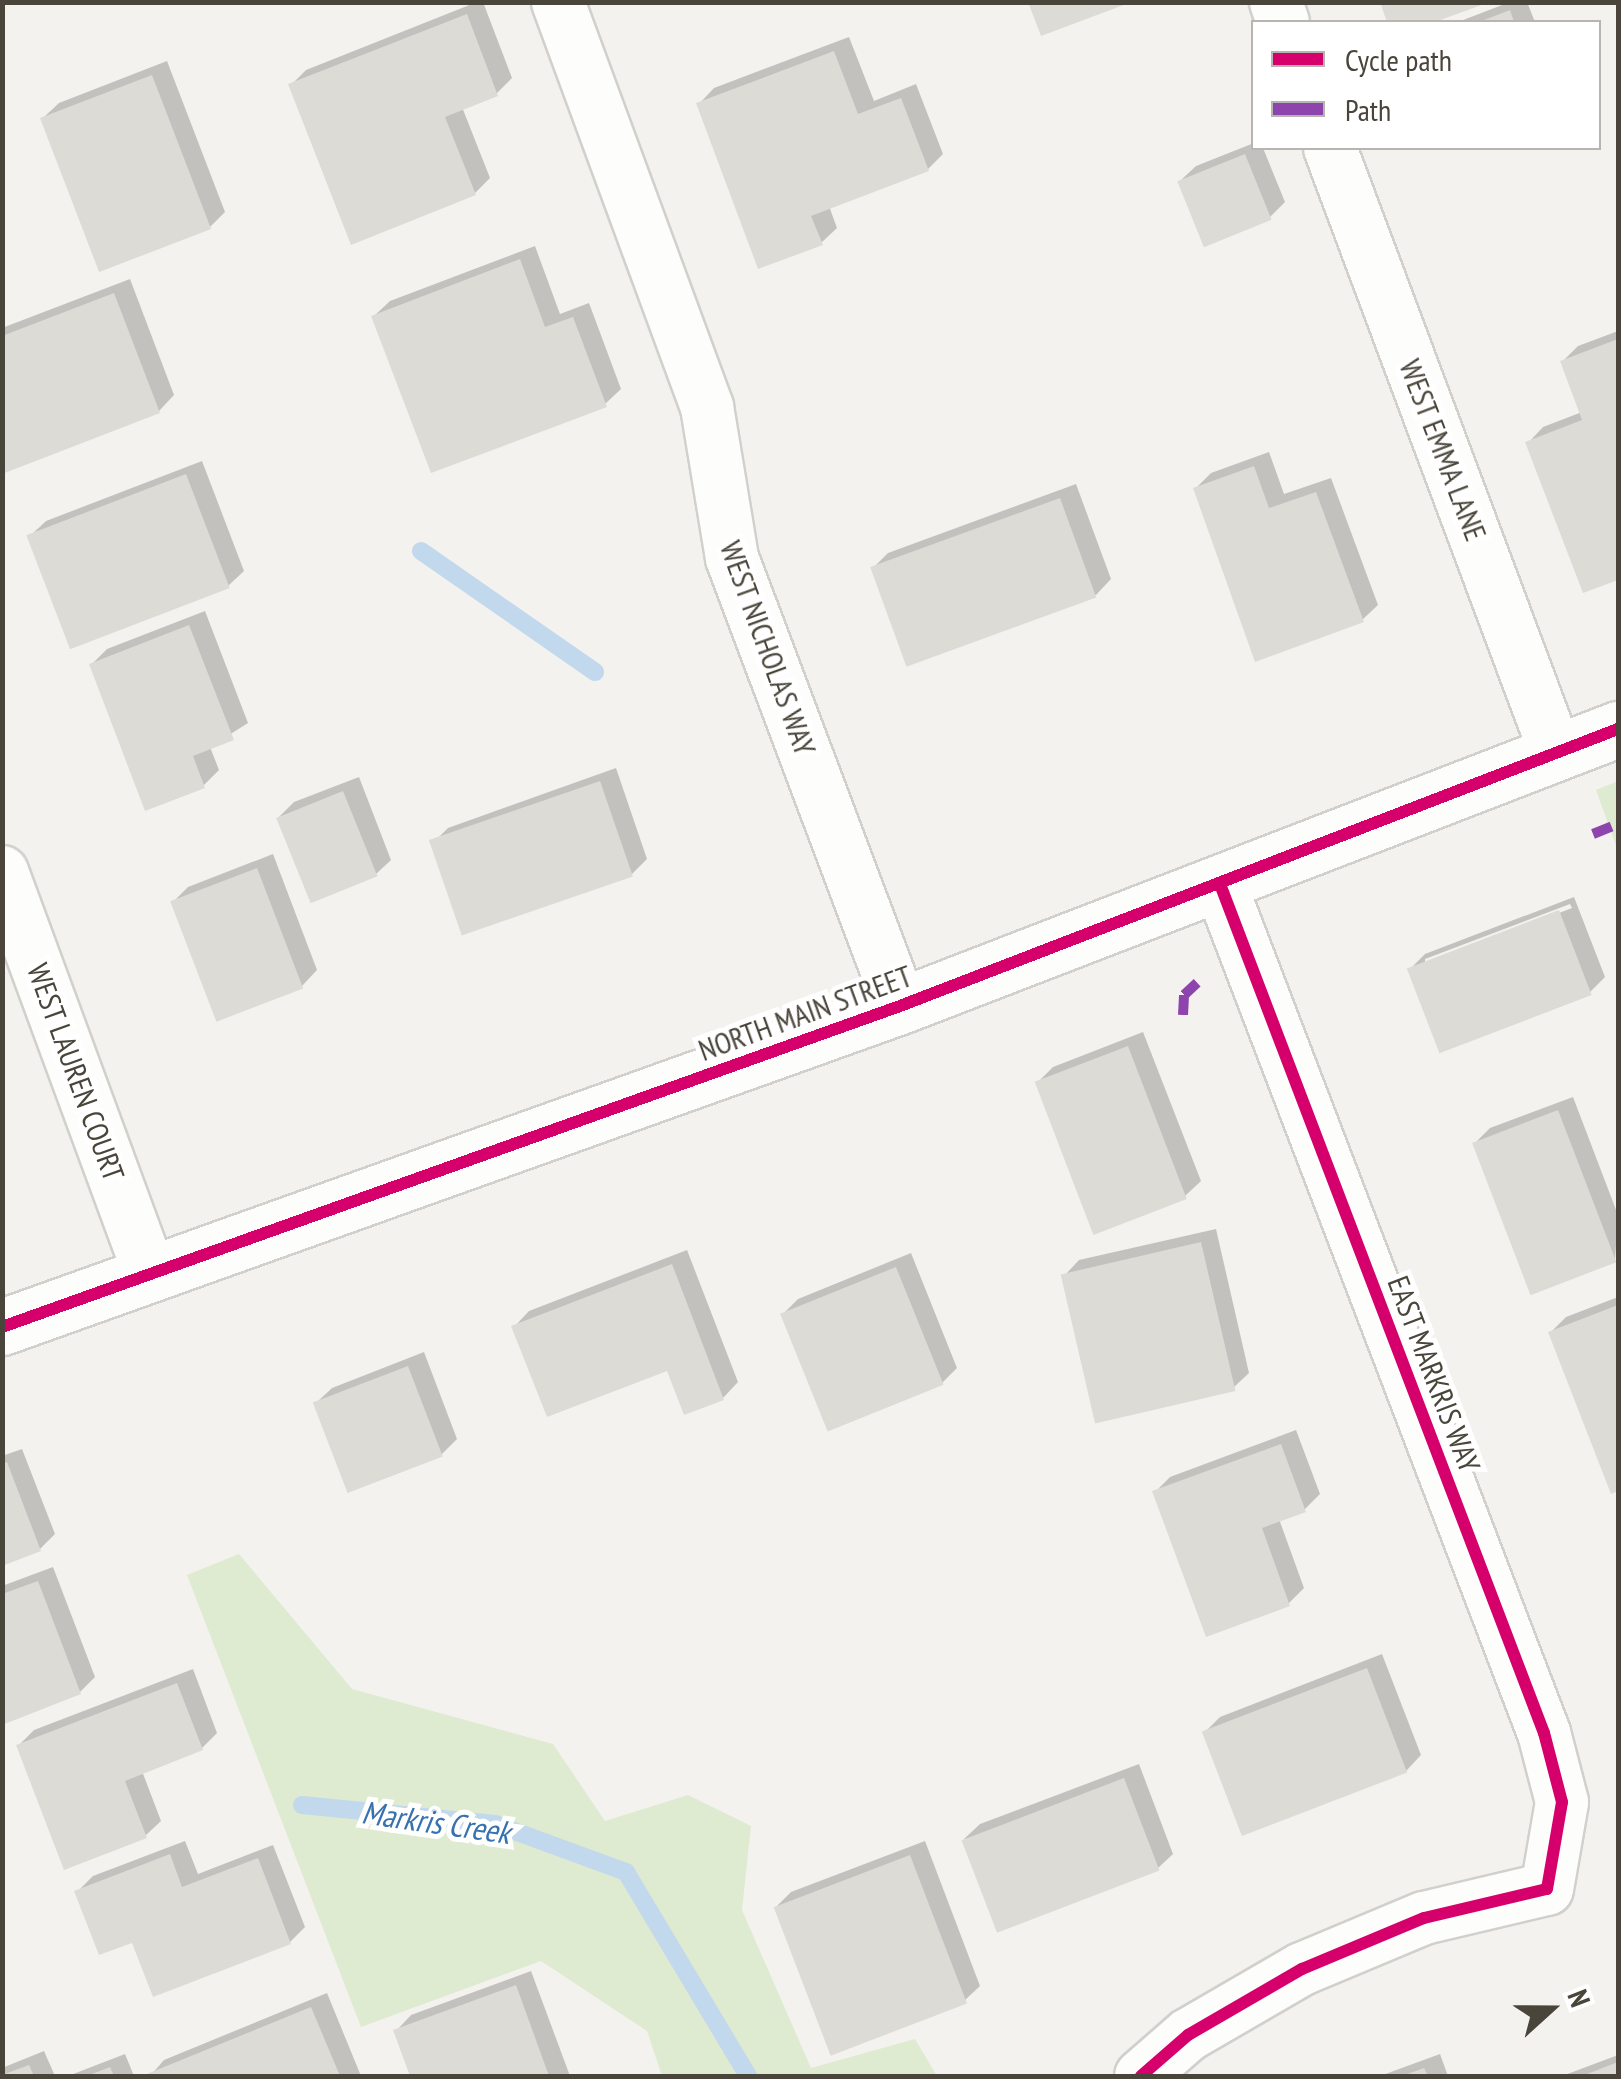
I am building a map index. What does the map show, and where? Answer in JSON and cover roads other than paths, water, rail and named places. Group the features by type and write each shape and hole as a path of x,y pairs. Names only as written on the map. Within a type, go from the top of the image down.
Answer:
{"street":[{"name":"WEST NICHOLAS WAY","path":"558,2 707,407 732,558 900,1006"},
{"name":"WEST EMMA LANE","path":"1331,150 1556,753"},
{"name":"NORTH MAIN STREET","path":"2,1328 900,1006 1618,729"},
{"name":"WEST LAUREN COURT","path":"2,872 150,1272"},
{"name":"EAST MARKRIS WAY","path":"1141,2076 1188,2035 1302,1970 1424,1918 1547,1889 1562,1802 1544,1733 1220,884"}],"waterway":[{"path":"421,551 595,672"},
{"name":"Markris Creek","path":"302,1805 495,1824 626,1872 748,2076"}]}
